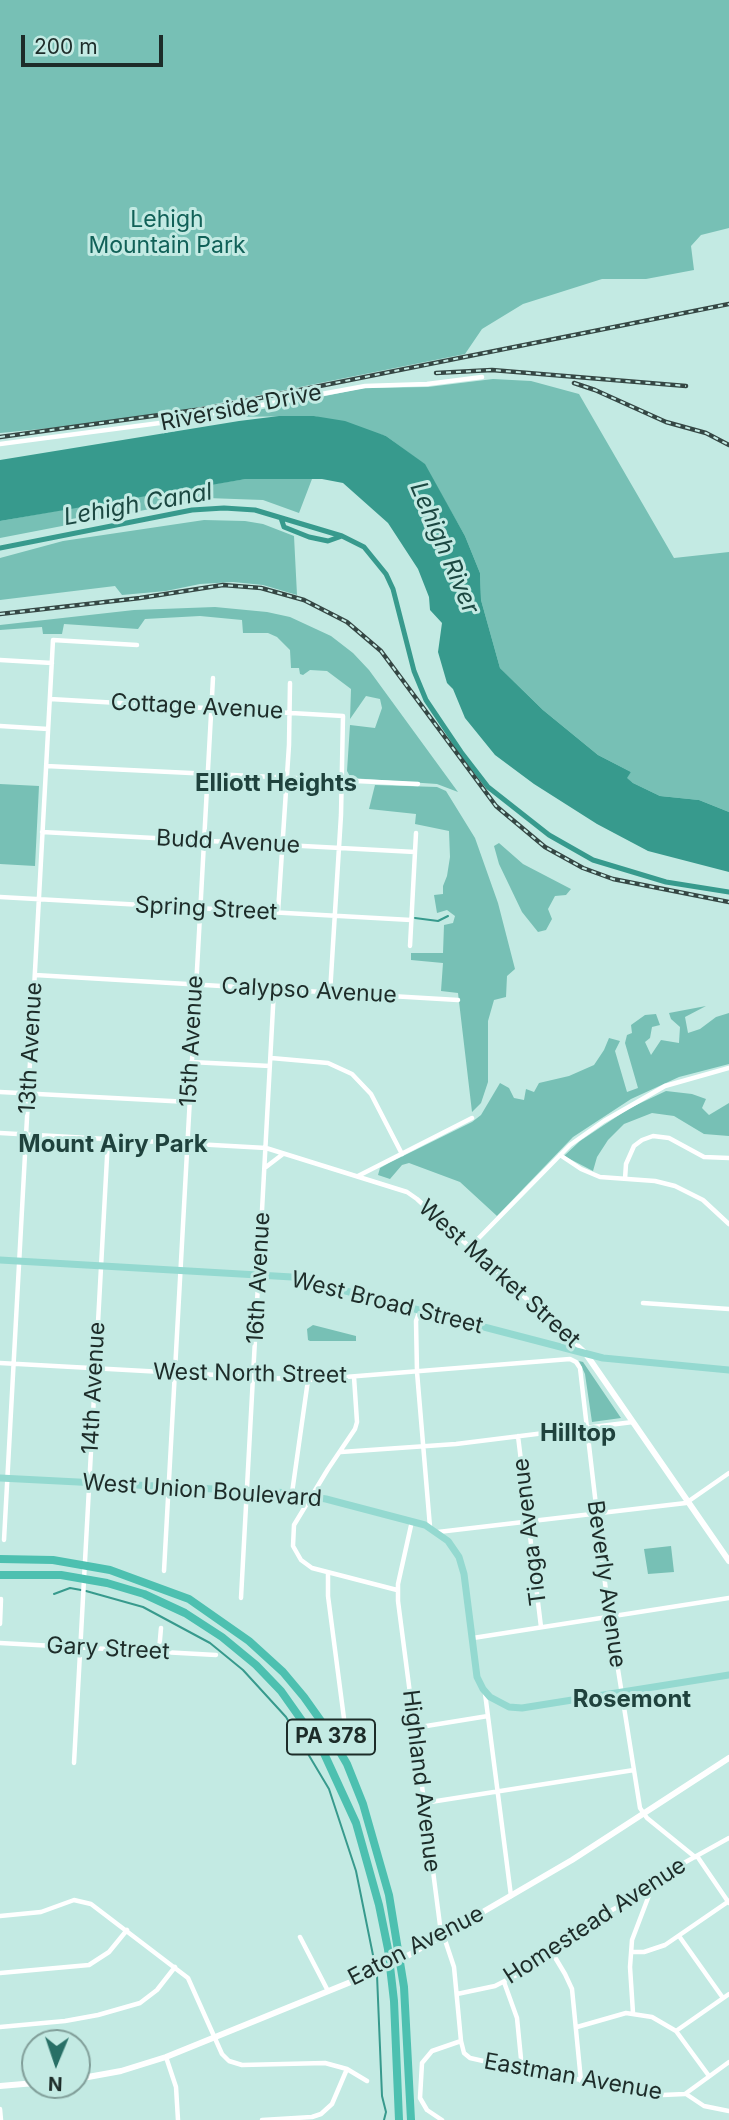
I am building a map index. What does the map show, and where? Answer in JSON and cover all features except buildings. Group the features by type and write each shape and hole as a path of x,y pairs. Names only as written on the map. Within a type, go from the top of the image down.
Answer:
{"highway":[{"name":"PA 378","path":"0,1559 53,1560 110,1570 189,1599 249,1641 284,1672 304,1697 347,1764 363,1804 389,1895 404,1987 411,2120"},
{"name":"PA 378","path":"0,1575 61,1575 107,1583 144,1594 185,1613 222,1637 256,1665 281,1691 322,1749 356,1823 379,1905 394,2001 399,2120"}],"main road":[{"name":"West Broad Street","path":"0,1260 301,1278 620,1361 729,1370"},
{"name":"West Union Boulevard","path":"4,1478 292,1493 412,1520 434,1530"},
{"path":"434,1530 454,1547 461,1563 477,1677 485,1692 499,1703 516,1708 729,1675"}],"street":[{"name":"Riverside Drive","path":"0,444 162,423 365,386 427,384 482,377"},
{"name":"13th Avenue","path":"4,1540 4,1478 13,1364 53,640 137,645"},
{"path":"0,660 52,663"},
{"name":"15th Avenue","path":"164,1571 213,678"},
{"path":"278,912 290,683"},
{"name":"Cottage Avenue","path":"50,699 343,716 341,781"},
{"path":"0,726 48,729"},
{"path":"46,766 418,784"},
{"path":"330,993 341,781"},
{"name":"Budd Avenue","path":"42,832 415,852"},
{"path":"410,946 416,833"},
{"name":"Spring Street","path":"0,897 411,920"},
{"name":"Calypso Avenue","path":"35,975 458,1000"},
{"name":"16th Avenue","path":"241,1598 274,989"},
{"path":"271,1058 328,1063 352,1074 371,1094 402,1154"},
{"path":"191,1062 271,1066"},
{"path":"470,1247 570,1145 613,1115 665,1086 729,1068"},
{"path":"0,1092 189,1102"},
{"path":"358,1177 472,1118"},
{"name":"West Market Street","path":"0,1133 266,1148 410,1194 586,1353"},
{"path":"625,1179 626,1164 634,1146 653,1136 669,1138 704,1157 729,1158"},
{"name":"14th Avenue","path":"74,1763 108,1139"},
{"path":"265,1167 284,1154"},
{"path":"560,1155 590,1174 655,1181 685,1189 712,1206 729,1224"},
{"path":"643,1303 729,1308"},
{"path":"420,1310 416,1321 417,1372 422,1446 434,1530 688,1502 729,1473"},
{"path":"554,1345 560,1340 562,1331"},
{"path":"586,1353 729,1561"},
{"name":"West North Street","path":"0,1363 308,1380 570,1359 580,1368"},
{"name":"Beverly Avenue","path":"580,1368 610,1616 643,1814"},
{"path":"354,1377 357,1425 295,1525 293,1546 306,1564 328,1573 397,1590"},
{"path":"292,1493 308,1380"},
{"path":"340,1452 422,1446 632,1422"},
{"name":"Tioga Avenue","path":"518,1436 541,1627"},
{"name":"Highland Avenue","path":"412,1520 397,1590 442,1936 454,1967 461,2041"},
{"path":"328,1573 328,1596 346,1734"},
{"path":"472,1638 729,1598"},
{"path":"0,1624 1,1599"},
{"path":"159,1651 161,1628"},
{"name":"Gary Street","path":"0,1643 216,1655"},
{"path":"485,1692 511,1896"},
{"path":"414,1728 488,1716"},
{"name":"Eaton Avenue","path":"91,2076 121,2071 166,2057 368,1975 409,1955 572,1860 729,1758"},
{"path":"424,1803 634,1770"},
{"path":"631,1952 654,1949 679,1936 729,1902 696,1856 643,1814"},
{"name":"Homestead Avenue","path":"457,1994 483,1990 504,1982 553,1954 592,1921 621,1903 652,1889 696,1856 729,1838"},
{"path":"633,2013 631,1952 637,1924 652,1889"},
{"path":"0,1916 35,1914 80,1900 95,1906 175,1966 193,1985 226,2059 239,2065 319,2062 347,2069 367,2081"},
{"path":"0,1973 89,1965 110,1952 127,1930"},
{"path":"679,1936 723,1998"},
{"path":"300,1937 328,1991"},
{"path":"553,1954 570,1984 581,2081"},
{"path":"0,2027 65,2021 139,2003 157,1990 175,1966"},
{"path":"504,1982 517,2018 522,2069"},
{"path":"676,2031 729,1994"},
{"path":"576,2027 610,2016 633,2013 657,2019 676,2031 709,2076"},
{"path":"442,2120 430,2117 421,2098 422,2063 436,2048 461,2041"},
{"name":"Eastman Avenue","path":"461,2041 464,2053 470,2058 654,2095 685,2094 729,2062"},
{"path":"166,2057 176,2087 178,2120"},
{"path":"262,2120 321,2114 332,2104 347,2069"},
{"path":"0,2086 21,2084"},
{"path":"685,2094 704,2106 729,2111"},
{"path":"0,2109 1,2120"}],"green space":[{"name":"Lehigh Mountain Park","path":"0,0 729,0 729,228 701,235 691,246 694,270 646,279 602,279 523,304 482,329 465,354 180,411 92,424 0,433"},
{"path":"493,379 531,381 579,394 674,558 729,552 729,812 699,800 660,796 633,783 626,778 631,772 598,755 543,710 500,668 481,600 480,573 465,536 424,464 386,436 314,416 224,417 364,388 428,387"},
{"path":"246,479 312,479 299,513 263,500 207,498 0,538 0,521"},
{"path":"204,520 263,524 294,536 297,595 263,585 233,582 122,595 115,586 0,600 0,558 63,541"},
{"path":"215,607 290,617 331,636 369,670 458,792 437,784 351,778 347,771 350,725 375,728 382,708 380,699 366,696 350,719 351,689 327,671 310,670 300,674 299,668 291,668 290,650 277,637 268,633 243,633 242,620 200,616 145,619 138,629 64,624 62,634 43,634 42,627 0,630 0,625 134,610"},
{"path":"0,784 39,786 35,866 0,864"},
{"path":"375,785 437,787 446,791 475,838 498,903 515,969 507,976 506,997 494,1000 488,1021 488,1082 481,1103 472,1112 458,993 441,991 443,963 411,960 411,953 443,953 444,925 453,923 455,916 447,910 437,913 434,895 443,894 450,857 449,831 415,824 416,814 369,809"},
{"path":"499,843 523,864 571,889 566,895 555,896 548,909 552,919 546,930 538,932 522,912 499,864 494,846"},
{"path":"706,1006 685,1017 688,1033 700,1029 716,1017 729,1013 729,1064 679,1077 631,1099 573,1137 497,1216 460,1182 409,1163 402,1165 390,1179 378,1175 380,1168 472,1122 481,1115 500,1083 509,1088 514,1098 524,1100 526,1089 534,1092 539,1083 569,1076 594,1065 609,1038 620,1041 615,1051 627,1092 638,1088 625,1043 627,1035 632,1033 631,1025 645,1015 656,1014 660,1025 652,1027 650,1038 645,1042 651,1055 661,1040 679,1043 680,1027 671,1019 669,1013"},
{"path":"666,1091 692,1094 706,1099 702,1108 709,1115 729,1103 729,1136 704,1134 674,1116 652,1113 624,1124 608,1140 597,1157 593,1171 564,1156 580,1141 630,1108"},
{"path":"313,1325 356,1336 356,1341 310,1341 307,1329"},
{"path":"579,1361 583,1362 621,1418 592,1422 585,1374"},
{"path":"671,1546 674,1572 648,1574 644,1549"}],"water":[{"name":"Lehigh River","path":"279,416 314,416 345,421 386,436 425,464 465,536 480,573 481,600 500,668 543,710 598,755 631,772 627,778 633,783 660,796 699,800 729,812 729,872 648,851 597,824 534,784 495,755 465,718 453,689 447,683 438,652 442,623 430,610 429,597 418,569 388,523 343,483 322,479 246,479 0,521 0,460"}],"waterway":[{"name":"Lehigh Canal","path":"0,548 192,510 224,508 255,510 342,536 364,547 386,574 393,589 414,671 426,700 488,787 549,835 593,860 666,882 729,892"},
{"path":"281,518 284,527 309,537 328,541 342,536"},
{"path":"415,918 438,921 448,916"},
{"path":"54,1594 70,1588 81,1590"},
{"path":"86,1591 143,1607 210,1643 243,1670 286,1717 329,1789 356,1871 376,1970"},
{"path":"377,1975 382,2096 386,2112 384,2120"}],"railway":[{"path":"0,437 210,408 729,304"},
{"path":"436,373 492,370 686,386"},
{"path":"574,383 666,422 706,433 729,445"},
{"path":"0,614 140,598 223,585 261,588 304,600 347,622 381,651 496,806 545,847 583,868 613,879 729,902"}],"district":[{"name":"Elliott Heights","path":"276,784"},
{"name":"Mount Airy Park","path":"113,1145"},
{"name":"Hilltop","path":"578,1434"},
{"name":"Rosemont","path":"632,1700"}]}
